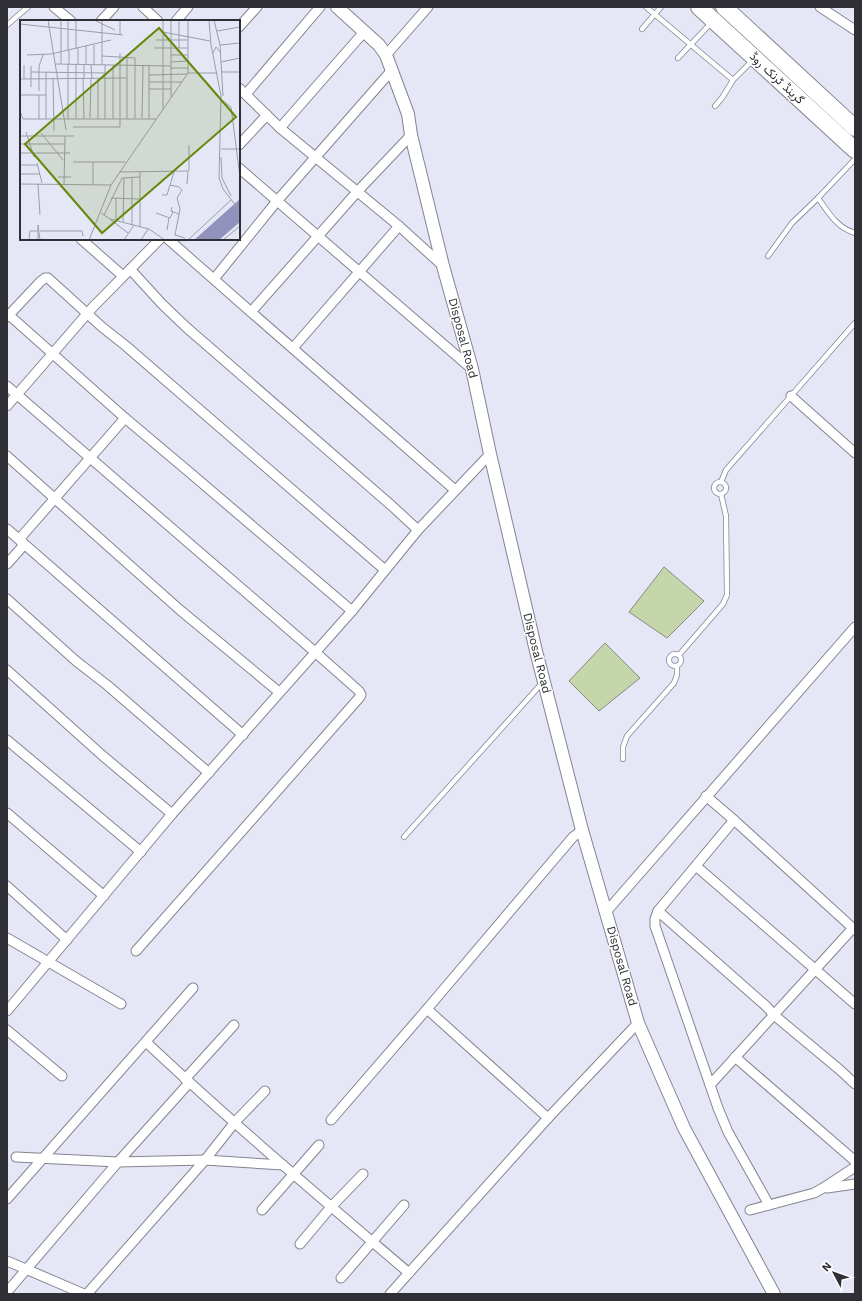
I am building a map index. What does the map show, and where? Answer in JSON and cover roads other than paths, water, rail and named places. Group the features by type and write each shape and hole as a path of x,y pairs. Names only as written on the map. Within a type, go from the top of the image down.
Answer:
{"highway":[{"name":"گرینڈ ٹرنک روڈ","path":"699,7 855,150"},
{"name":"گرینڈ ٹرنک روڈ","path":"724,7 855,128"}],"street":[{"path":"54,7 70,20"},
{"path":"103,20 114,7"},
{"path":"143,7 157,20"},
{"path":"177,20 188,7"},
{"path":"240,26 257,7"},
{"path":"320,7 242,91 280,128 398,226 443,266"},
{"name":"Disposal Road","path":"337,7 386,55 408,114 443,266 472,370 523,600 582,830 638,1023 684,1128 774,1294"},
{"path":"386,55 428,7"},
{"path":"820,7 855,30"},
{"path":"280,128 364,32"},
{"path":"214,279 277,201 392,70"},
{"path":"240,144 267,115"},
{"path":"251,312 357,192 412,135"},
{"path":"240,169 472,370"},
{"path":"293,348 398,226"},
{"path":"81,240 123,276"},
{"path":"7,406 88,313 159,240"},
{"path":"169,240 455,490"},
{"path":"130,269 162,304 186,327 381,496 418,530"},
{"path":"352,611 125,418 8,316 45,278 48,278 102,327 126,346 384,570"},
{"path":"7,386 315,652 359,691 361,695 136,951"},
{"path":"791,396 855,453"},
{"path":"7,564 23,546 21,541 22,536 125,418"},
{"path":"7,1011 172,814 352,611 418,530 490,454"},
{"path":"7,456 180,610 279,692"},
{"path":"7,529 243,734"},
{"path":"7,598 76,661 107,685 209,773"},
{"path":"606,912 855,627"},
{"path":"7,670 103,756 172,814"},
{"path":"7,740 141,852"},
{"path":"706,796 854,929 815,969 710,1085"},
{"path":"7,813 104,896"},
{"path":"734,820 658,911 654,919 655,926 710,1085 728,1132 769,1205"},
{"path":"331,1120 568,843 582,830"},
{"path":"696,866 855,1004"},
{"path":"7,886 67,940"},
{"path":"658,911 766,1006 774,1015 855,1084"},
{"path":"7,938 121,1004"},
{"path":"7,1200 193,988"},
{"path":"427,1009 548,1118"},
{"path":"390,1294 548,1118 638,1023"},
{"path":"7,1292 234,1026"},
{"path":"7,1030 62,1076"},
{"path":"146,1042 187,1081 409,1273"},
{"path":"735,1058 855,1162"},
{"path":"7,1261 86,1294 205,1160 235,1122 265,1090"},
{"path":"262,1210 319,1145"},
{"path":"16,1157 118,1162 205,1160 283,1165"},
{"path":"750,1210 804,1196 823,1188 855,1167"},
{"path":"300,1244 331,1207 363,1174"},
{"path":"823,1188 855,1184"},
{"path":"340,1278 404,1205"}],"lane":[{"path":"7,25 28,7"},
{"path":"646,7 733,80"},
{"path":"642,29 661,7"},
{"path":"678,58 713,21"},
{"path":"715,106 722,98 733,80 755,58"},
{"path":"768,256 792,223 855,159"},
{"path":"818,198 836,222 849,232 855,233"},
{"path":"721,494 717,494 714,489 716,484 721,482 726,470 855,322"},
{"path":"721,482 726,487 725,492 721,494"},
{"path":"679,655 723,604 727,595 726,516 721,494"},
{"path":"677,666 670,664 669,659 672,655 679,655"},
{"path":"623,759 627,736 674,683 677,675 677,666 681,660 679,655"},
{"path":"404,837 544,681"}]}
